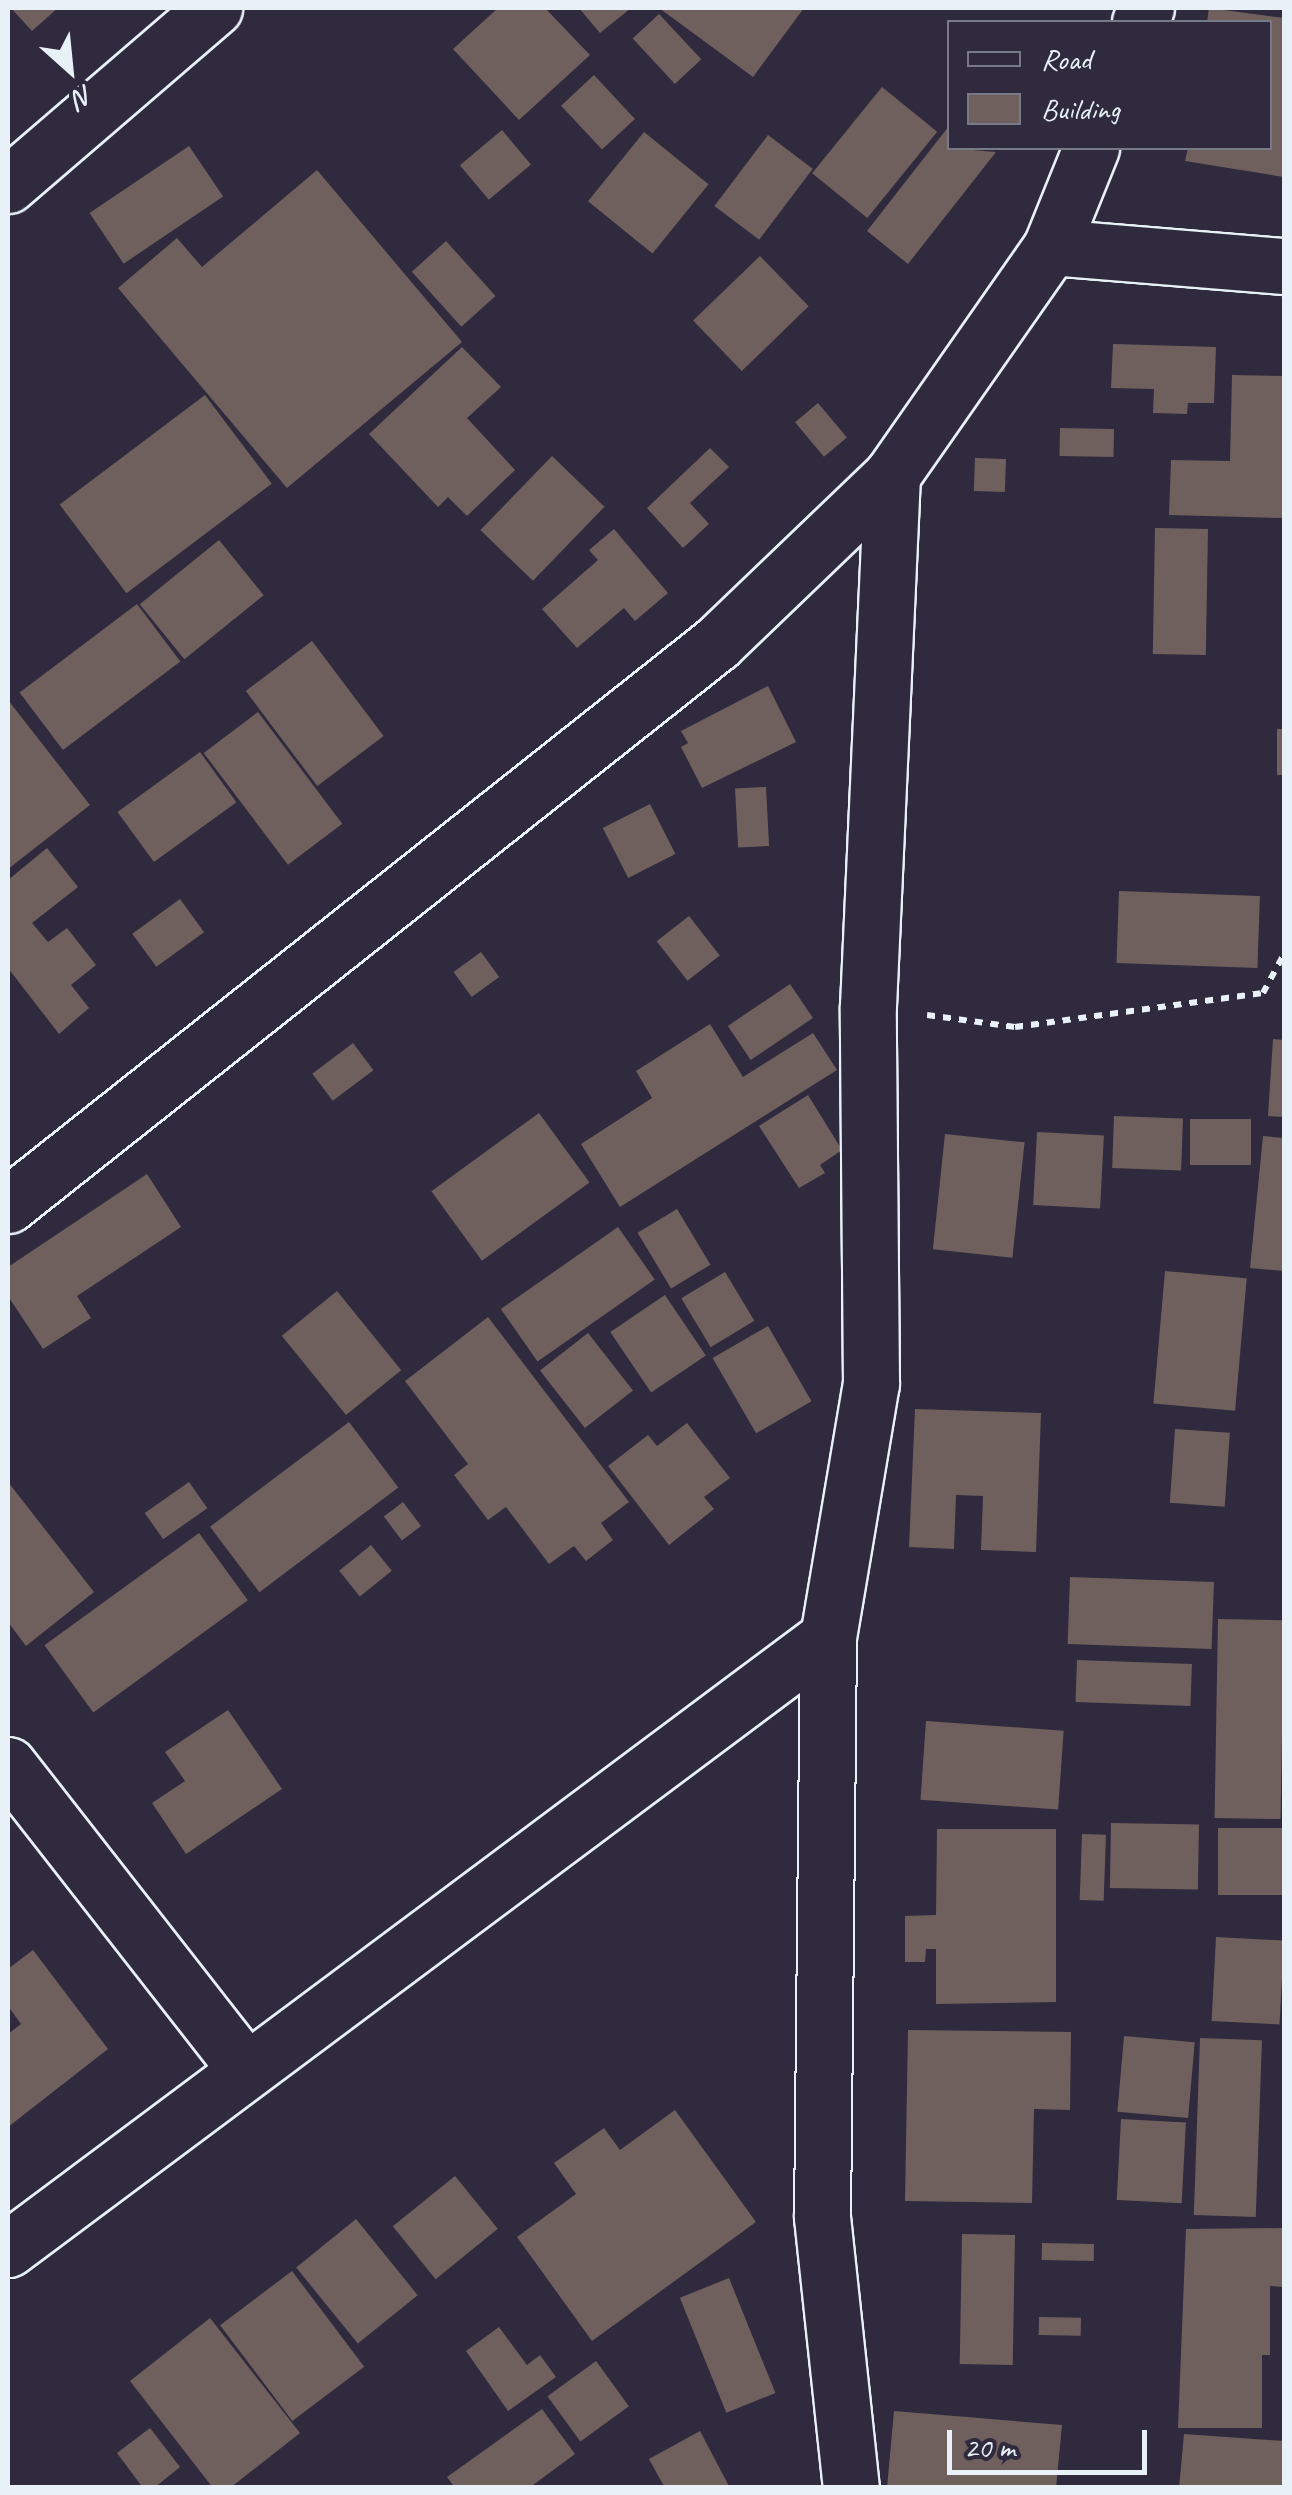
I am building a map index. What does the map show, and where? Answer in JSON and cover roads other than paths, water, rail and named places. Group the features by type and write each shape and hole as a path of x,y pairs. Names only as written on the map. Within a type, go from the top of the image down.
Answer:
{"street":[{"path":"8,185 214,8"},
{"path":"8,1205 717,643 892,475 1051,247 1089,150"},
{"path":"1051,247 1284,266"},
{"path":"851,2488 822,2217 828,1637 871,1384 868,1006 892,475"},
{"path":"8,2249 828,1637"},
{"path":"8,1765 246,2070"}]}
